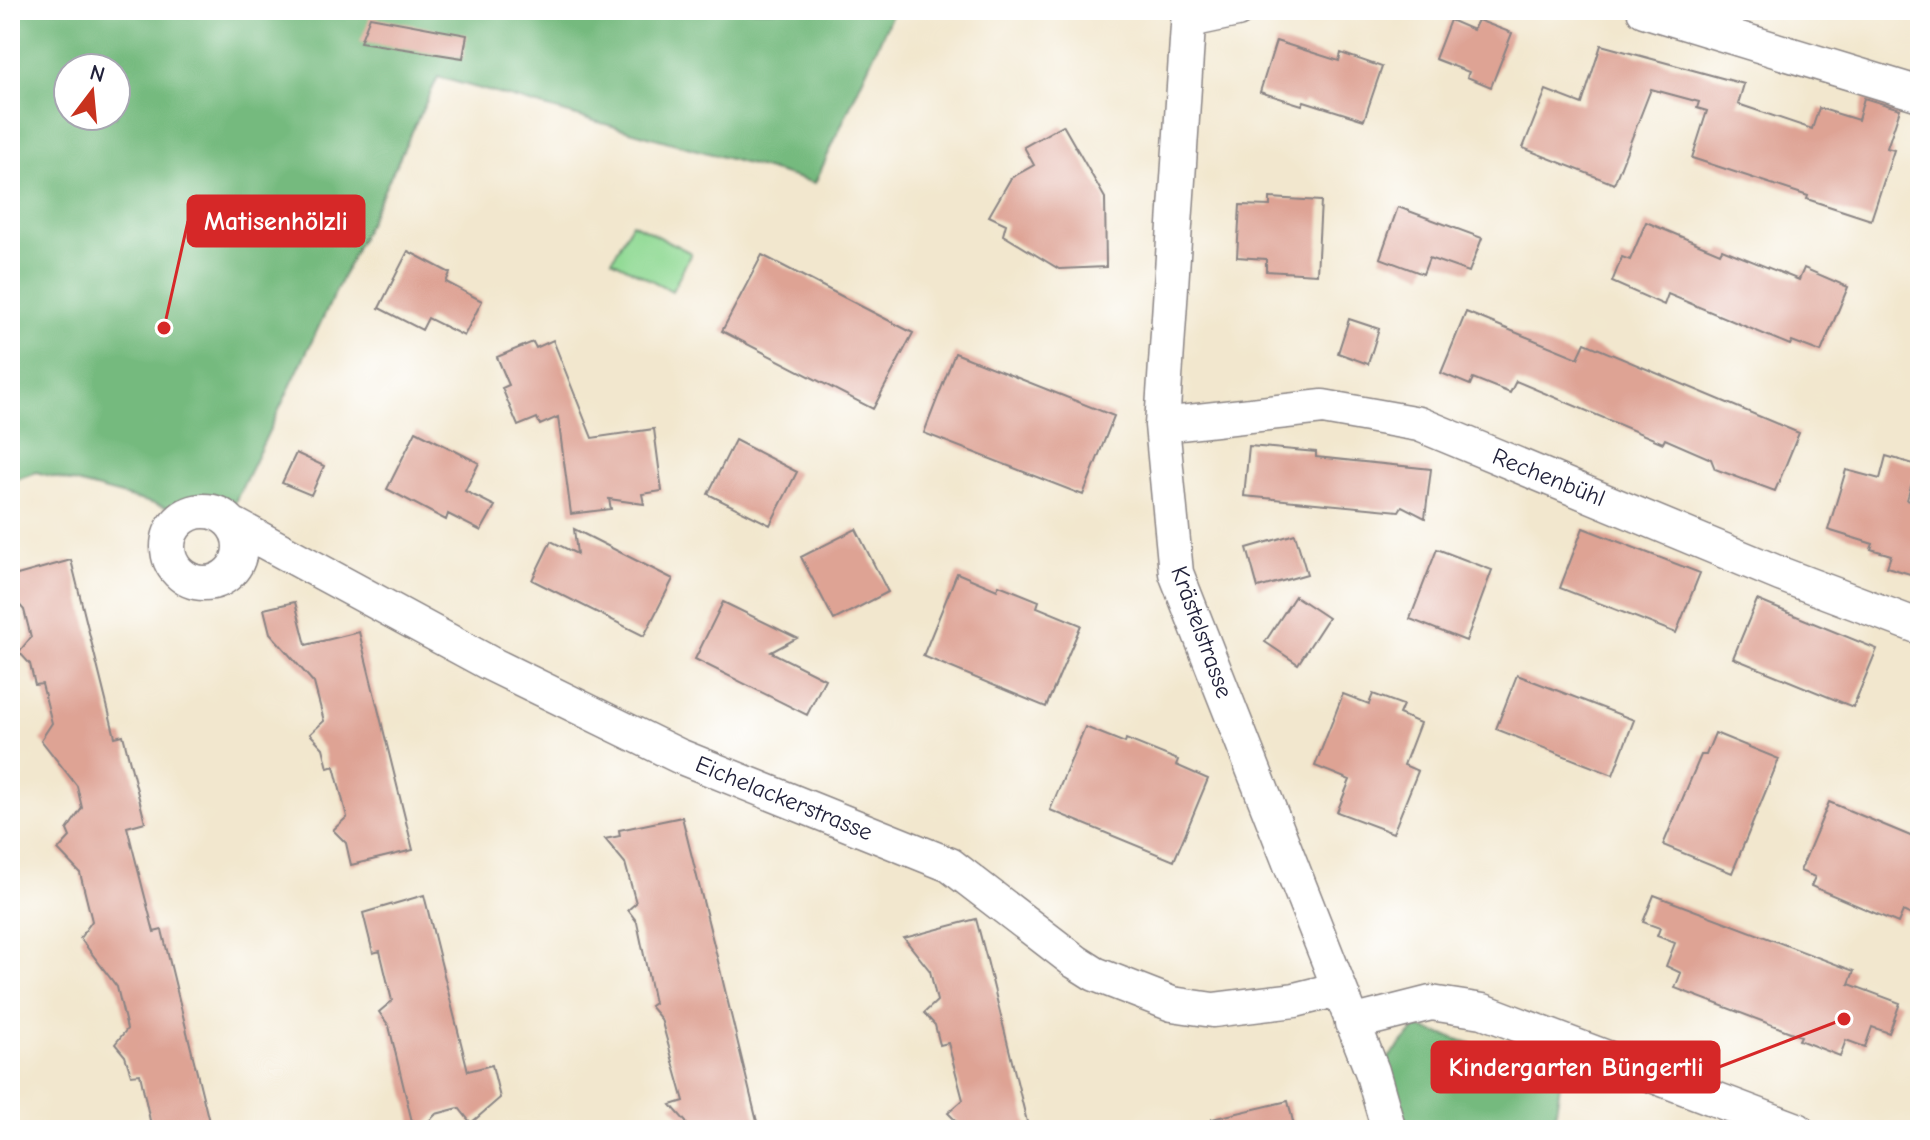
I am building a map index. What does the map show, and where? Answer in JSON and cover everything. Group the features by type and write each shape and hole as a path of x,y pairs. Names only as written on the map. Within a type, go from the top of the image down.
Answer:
{"street":[{"path":"1190,15 1237,10"},
{"path":"1644,10 1920,94"},
{"name":"Krästelstrasse","path":"1190,15 1162,425 1176,573 1372,1071 1389,1130"},
{"name":"Rechenbühl","path":"1162,425 1323,407 1419,424 1780,574 1920,627"},
{"name":"Eichelackerstrasse","path":"236,526 489,663 679,756 950,865 1095,974 1172,1004 1213,1010 1295,1000 1339,989"},
{"path":"1352,1023 1431,1003 1483,1011 1797,1130"}],"green space":[{"path":"10,10 894,10 815,183 438,77 225,523 36,472 10,481"},
{"path":"632,223 691,253 672,291 612,260"},
{"path":"1417,1027 1562,1071 1553,1130 1403,1130 1383,1064"}],"building":[{"path":"370,17 467,35 463,58 360,42"},
{"path":"1450,20 1473,30 1478,20 1512,33 1491,87 1467,77 1469,72 1435,59"},
{"path":"1276,41 1339,61 1341,53 1382,67 1364,120 1304,101 1302,105 1260,92"},
{"path":"1601,45 1744,84 1738,104 1812,129 1819,108 1858,120 1864,98 1900,109 1887,148 1894,150 1871,220 1692,158 1707,111 1697,108 1699,102 1651,89 1614,184 1523,148 1546,90 1582,104"},
{"path":"1063,125 1105,198 1106,267 1059,269 1003,235 1006,224 989,216 1011,178 1034,165 1024,147"},
{"path":"1270,198 1321,201 1317,274 1266,271 1266,259 1237,257 1240,205 1270,206"},
{"path":"1398,207 1482,238 1469,272 1429,258 1423,274 1380,258"},
{"path":"1646,222 1720,253 1722,249 1799,280 1804,268 1848,287 1821,352 1792,341 1790,345 1668,294 1664,305 1612,282 1622,257 1630,260"},
{"path":"408,251 450,273 446,282 482,301 464,336 428,318 422,330 379,308"},
{"path":"762,255 913,333 873,409 722,331"},
{"path":"1466,312 1578,358 1585,343 1799,433 1775,491 1715,469 1711,459 1665,439 1663,443 1516,381 1510,393 1473,378 1470,385 1441,373"},
{"path":"1349,319 1379,329 1368,364 1338,353"},
{"path":"553,340 592,438 654,429 662,491 642,494 644,504 609,499 611,509 571,514 558,417 540,425 537,418 518,426 502,388 509,385 497,357 533,342 536,348"},
{"path":"955,353 1114,416 1083,495 924,433"},
{"path":"416,431 479,463 465,491 495,506 481,531 448,514 446,520 387,489"},
{"path":"735,440 797,472 770,525 708,494"},
{"path":"1249,446 1316,452 1316,457 1431,469 1425,518 1402,506 1399,511 1244,496"},
{"path":"296,453 324,466 311,495 282,483"},
{"path":"1886,456 1917,465 1907,500 1920,504 1920,577 1887,567 1891,555 1871,549 1873,544 1828,530 1846,470 1880,479"},
{"path":"1583,528 1700,573 1676,633 1560,588"},
{"path":"574,529 673,579 644,636 532,580 551,541 577,554"},
{"path":"856,529 888,592 834,620 801,557"},
{"path":"1295,534 1307,574 1258,588 1247,548"},
{"path":"1437,549 1492,570 1466,641 1410,619"},
{"path":"71,560 115,737 123,735 145,822 127,827 154,932 162,930 211,1130 152,1130 140,1074 131,1075 125,1056 115,1044 127,1029 117,987 80,938 92,921 80,873 58,850 70,837 67,830 82,808 77,786 41,740 52,723 42,684 35,685 30,664 19,652 31,637 24,610 10,594 10,577"},
{"path":"957,573 997,590 999,585 1039,601 1037,607 1081,625 1046,707 923,656"},
{"path":"1295,596 1328,618 1298,664 1265,642"},
{"path":"1757,600 1877,649 1853,707 1733,658"},
{"path":"295,602 306,645 359,632 413,850 351,865 346,843 333,830 347,817 334,766 328,768 323,748 310,734 324,721 314,683 270,633 264,609"},
{"path":"723,602 797,638 771,652 825,679 807,715 695,659"},
{"path":"1517,675 1634,720 1613,775 1496,729"},
{"path":"1343,694 1369,704 1373,694 1403,705 1399,714 1420,723 1404,765 1418,771 1393,833 1337,812 1350,780 1315,766"},
{"path":"1085,727 1125,743 1126,739 1178,760 1176,765 1208,779 1174,861 1050,810"},
{"path":"1715,733 1779,759 1732,873 1663,845 1701,755 1706,755"},
{"path":"1829,802 1920,840 1920,919 1903,911 1898,923 1811,886 1815,877 1800,871"},
{"path":"682,817 759,1130 688,1130 686,1122 671,1105 684,1101 661,1019 650,1006 654,1003 637,922 628,910 636,903 625,863 605,839 620,836 619,830"},
{"path":"424,895 468,1071 492,1065 500,1098 471,1123 459,1108 436,1114 420,1130 414,1130 389,1026 379,1012 392,1001 380,951 373,953 363,913"},
{"path":"1654,895 1854,971 1849,984 1900,1003 1889,1033 1872,1027 1865,1047 1846,1040 1840,1056 1799,1040 1801,1036 1675,988 1681,973 1666,966 1675,943 1657,936 1660,928 1643,922"},
{"path":"976,919 1029,1130 965,1130 948,1113 963,1100 948,1043 940,1045 935,1025 924,1013 937,1001 930,971 904,938"},
{"path":"1288,1101 1295,1130 1213,1130 1212,1119"}],"place":[{"name":"Matisenhölzli","path":"164,328"},
{"name":"Kindergarten Büngertli","path":"1844,1019"}]}
